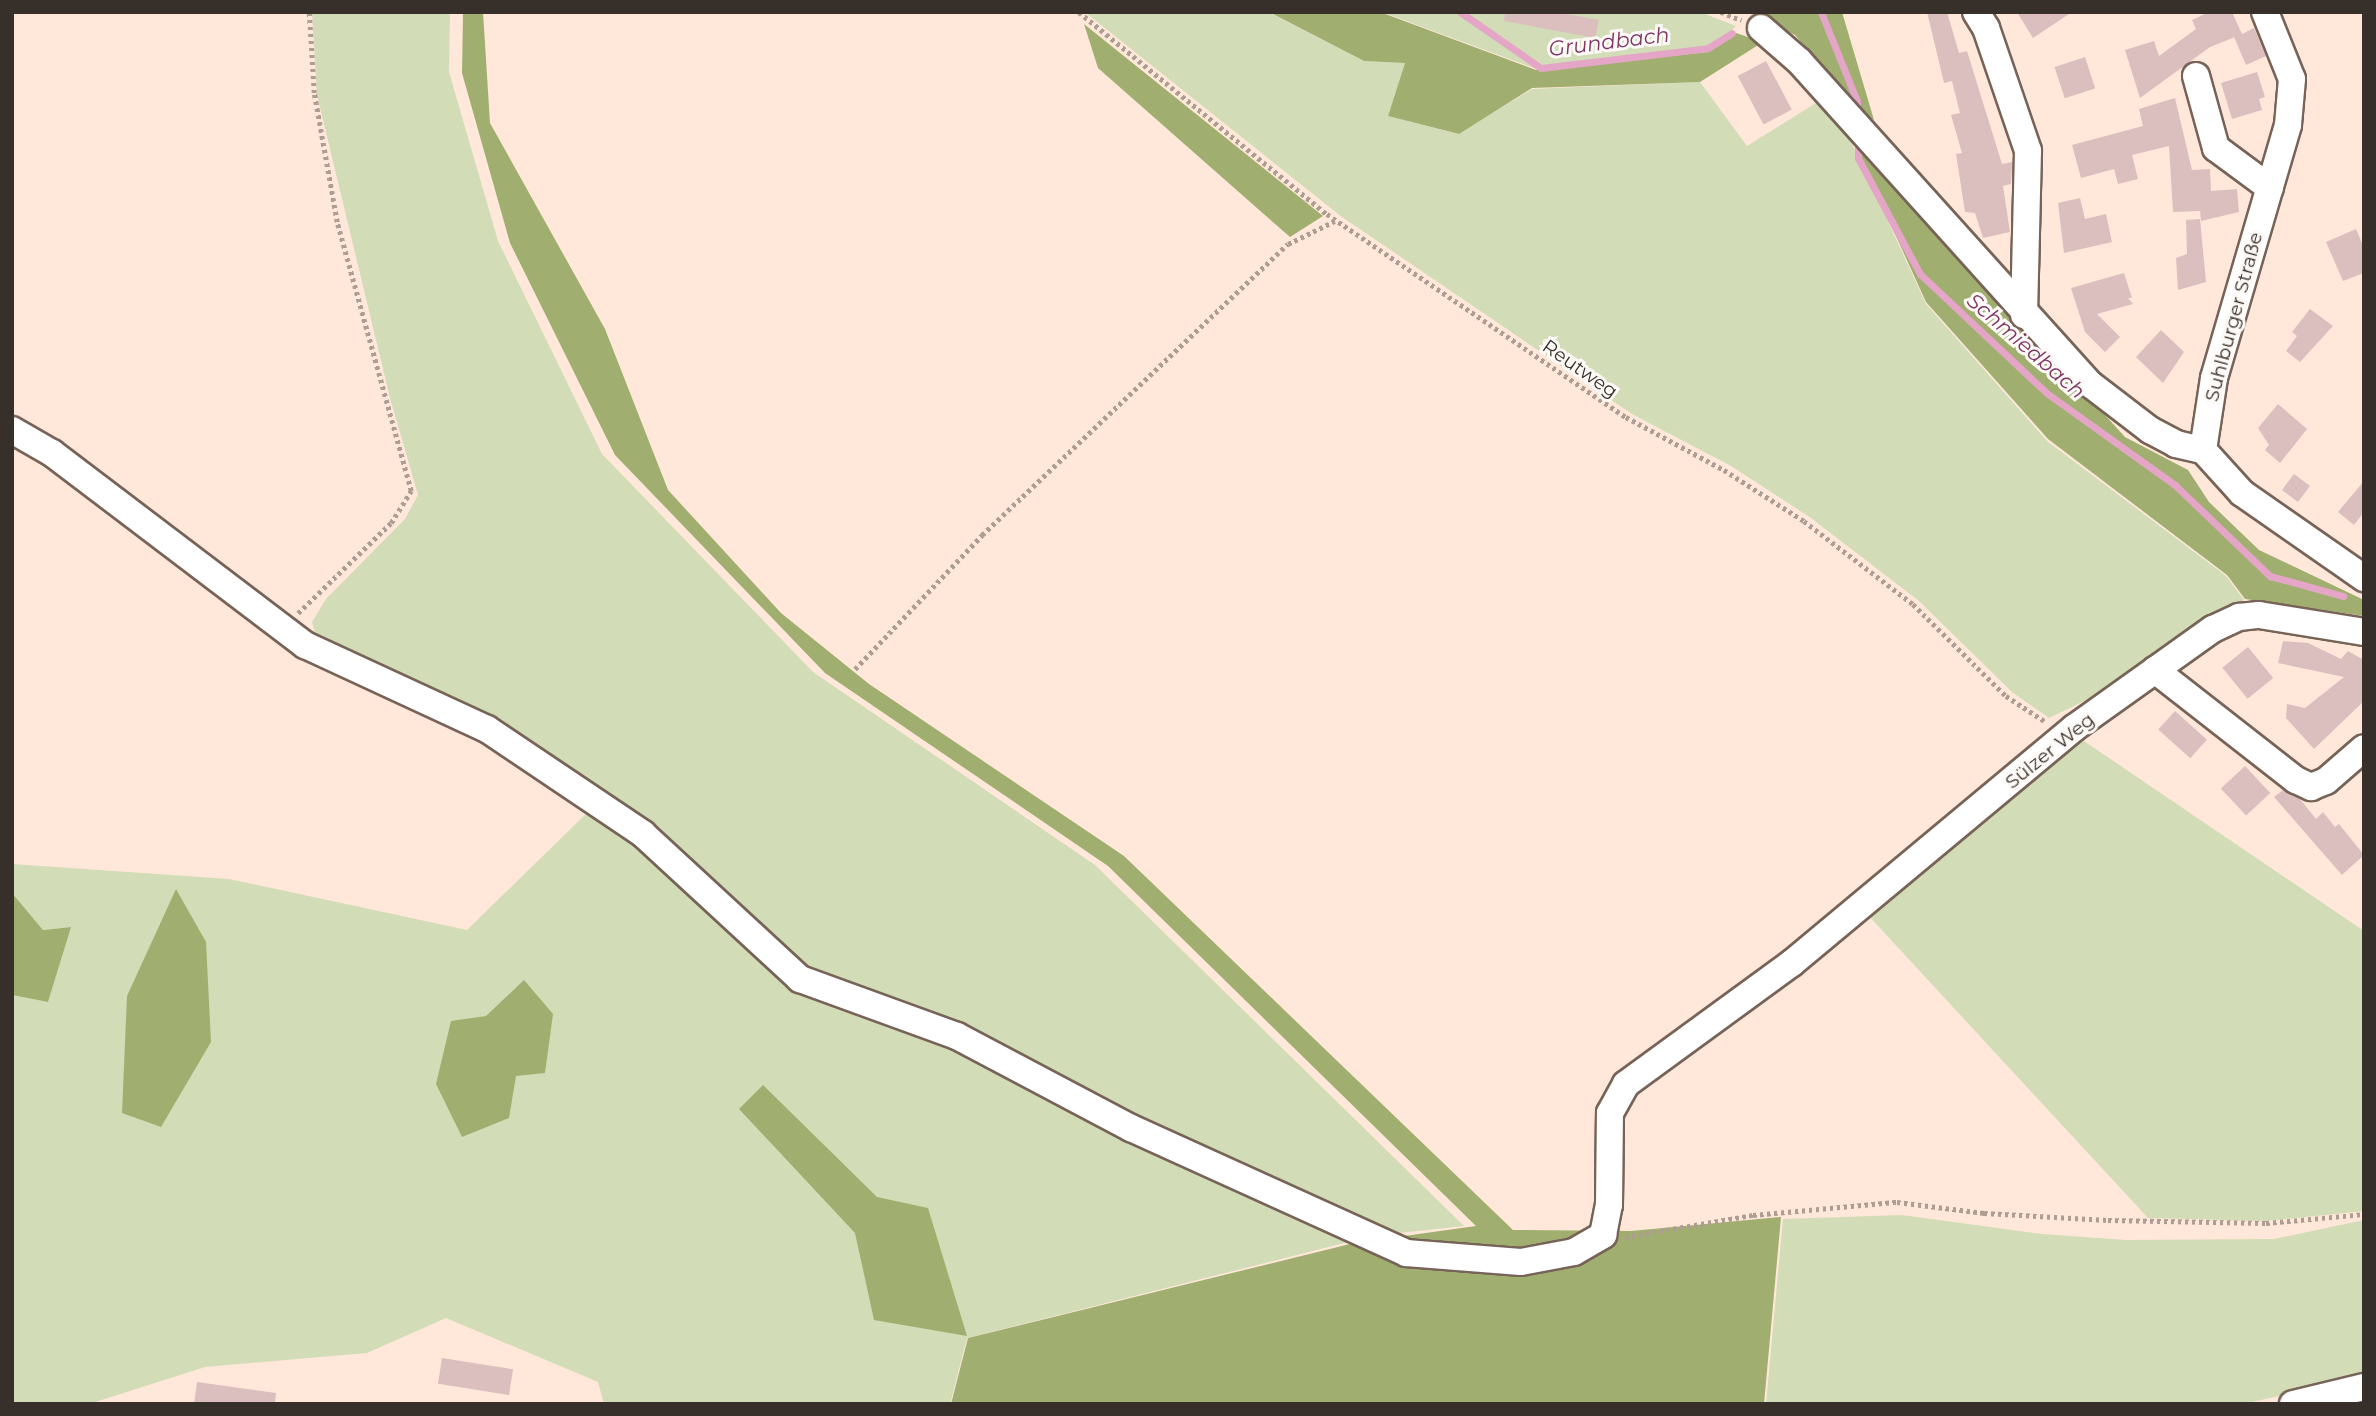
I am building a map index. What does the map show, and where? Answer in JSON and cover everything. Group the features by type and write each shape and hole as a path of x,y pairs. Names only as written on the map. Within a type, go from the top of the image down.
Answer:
{"street":[{"path":"1976,12 1986,28 2028,151 2024,315"},
{"name":"Suhlburger Straße","path":"2203,450 2214,379 2288,125 2292,79 2265,12"},
{"path":"1761,28 1799,61 2024,315 2090,384 2140,422 2176,444 2203,450 2242,492 2364,578"},
{"path":"2196,76 2216,148 2270,188"},
{"path":"12,430 52,453 305,645 487,729 643,834 800,979 957,1036 1131,1128 1406,1253 1521,1262 1574,1252 1603,1234"},
{"name":"Sülzer Weg","path":"1603,1234 1609,1205 1610,1113 1626,1084 1792,963 2074,728 2213,629 2239,617 2259,615 2364,632"},
{"path":"2155,670 2296,780 2311,787 2326,781 2364,748"},
{"path":"2293,1404 2364,1387"}],"path":[{"path":"282,628 391,523 411,491 337,222 314,93 309,12"},
{"name":"Reutweg","path":"1079,12 1336,220 1626,417 1724,470 1804,521 1913,604 2006,696 2043,721 2074,728"},
{"path":"855,669 982,535 1288,244 1336,220"},
{"path":"1603,1234 1632,1238 1754,1215 1897,1202 1984,1213 2135,1220 2266,1223 2364,1214"}],"green space":[{"path":"312,12 450,12 449,72 498,241 602,454 813,672 1095,865 1464,1226 1399,1233 1314,1204 806,974 649,828 317,640 312,622 326,599 405,519 418,495 390,398 317,95"},
{"path":"463,12 483,12 490,123 605,329 668,490 781,613 869,684 1124,856 1513,1230 1631,1231 1781,1217 1764,1404 951,1404 968,1338 1354,1243 1476,1226 1108,866 825,673 615,455 510,243 462,73"},
{"path":"1243,12 1380,12 1536,70 1709,52 1736,33 1763,42 1700,82 1532,88 1459,134 1388,116 1405,63 1364,61 1271,13"},
{"path":"1382,12 1700,12 1736,26 1709,52 1537,69"},
{"path":"1749,12 1842,12 1874,120 1851,102 1795,35"},
{"path":"1086,13 1270,13 1364,61 1405,63 1388,116 1458,134 1532,89 1700,82 1747,146 1819,101 1849,137 1926,304 2047,441 2226,576 2244,600 2209,618 2107,690 2049,718 2012,692 1919,601 1811,518 1731,466 1632,414 1342,217"},
{"path":"1084,24 1323,216 1290,237 1098,68"},
{"path":"1850,135 2125,437 2188,470 2209,502 2259,550 2364,600 2364,616 2245,599 2227,575 2048,439 1926,302"},
{"path":"2078,737 2364,931 2364,1211 2267,1221 2148,1218 1867,914"},
{"path":"586,814 646,852 802,993 954,1049 1041,1089 1108,1132 1352,1241 967,1338 950,1404 604,1404 598,1382 446,1318 367,1353 205,1367 89,1404 12,1404 12,995 48,1002 70,927 43,930 12,893 12,864 229,879 467,930"},
{"path":"176,889 206,942 211,1042 161,1127 122,1113 127,996"},
{"path":"12,893 43,930 71,927 48,1002 12,995"},
{"path":"524,980 553,1014 545,1073 516,1076 509,1118 462,1137 436,1084 451,1021 486,1016"},
{"path":"763,1085 877,1197 928,1208 967,1336 874,1320 855,1233 739,1109"},
{"path":"1902,1215 2042,1234 2126,1240 2274,1239 2364,1220 2364,1377 2243,1404 1766,1404 1783,1219"}],"building":[{"path":"1505,12 1556,12 1599,20 1595,38 1504,21"},
{"path":"1927,12 1947,12 1959,53 1967,51 2002,164 2012,162 2011,184 2003,186 2010,232 1983,238 1975,213 1965,212 1956,154 1962,153 1951,115 1960,113 1952,81 1944,83"},
{"path":"2017,12 2072,12 2033,38"},
{"path":"2209,12 2232,12 2242,34 2254,28 2266,56 2246,65 2234,37 2210,47 2140,98 2125,50 2154,41 2159,56 2196,29 2192,20"},
{"path":"2085,57 2095,88 2065,98 2055,67"},
{"path":"1766,61 1792,110 1764,125 1738,76"},
{"path":"2257,72 2265,97 2259,99 2262,110 2232,119 2221,83"},
{"path":"2175,98 2192,170 2210,169 2211,191 2237,189 2239,212 2201,221 2200,211 2173,212 2169,146 2132,155 2138,179 2118,184 2114,169 2081,178 2072,145 2143,126 2139,109"},
{"path":"2080,198 2085,219 2106,214 2112,242 2064,253 2058,203"},
{"path":"2200,219 2206,282 2178,290 2176,258 2187,254 2186,220"},
{"path":"2356,229 2364,248 2364,273 2343,281 2326,242"},
{"path":"2124,273 2132,298 2128,298 2133,304 2097,314 2120,337 2105,352 2085,332 2071,288"},
{"path":"2310,309 2333,326 2300,362 2286,351 2297,336 2292,332"},
{"path":"2161,330 2184,352 2163,383 2136,357"},
{"path":"2278,404 2307,429 2280,463 2265,450 2269,445 2258,428"},
{"path":"2294,474 2310,486 2298,502 2282,490"},
{"path":"2364,481 2364,512 2354,525 2338,512"},
{"path":"2283,641 2308,643 2341,659 2348,651 2364,660 2364,701 2314,749 2286,718 2287,704 2305,708 2344,677 2278,663"},
{"path":"2248,647 2273,678 2248,699 2222,668"},
{"path":"2175,711 2207,740 2190,758 2158,730"},
{"path":"2245,766 2270,793 2246,816 2221,789"},
{"path":"2283,790 2300,799 2316,819 2323,812 2335,827 2339,824 2364,855 2342,875 2274,797"},
{"path":"442,1358 513,1369 509,1395 438,1384"},
{"path":"197,1382 276,1393 275,1404 194,1404"}],"waterway":[{"name":"Grundbach","path":"1460,12 1541,68 1708,48 1732,33"},
{"name":"Schmiedbach","path":"1821,12 1857,101 1857,113"},
{"name":"Schmiedbach","path":"1858,139 1858,158 1920,274 2048,394 2175,485 2270,576 2343,596"}]}
